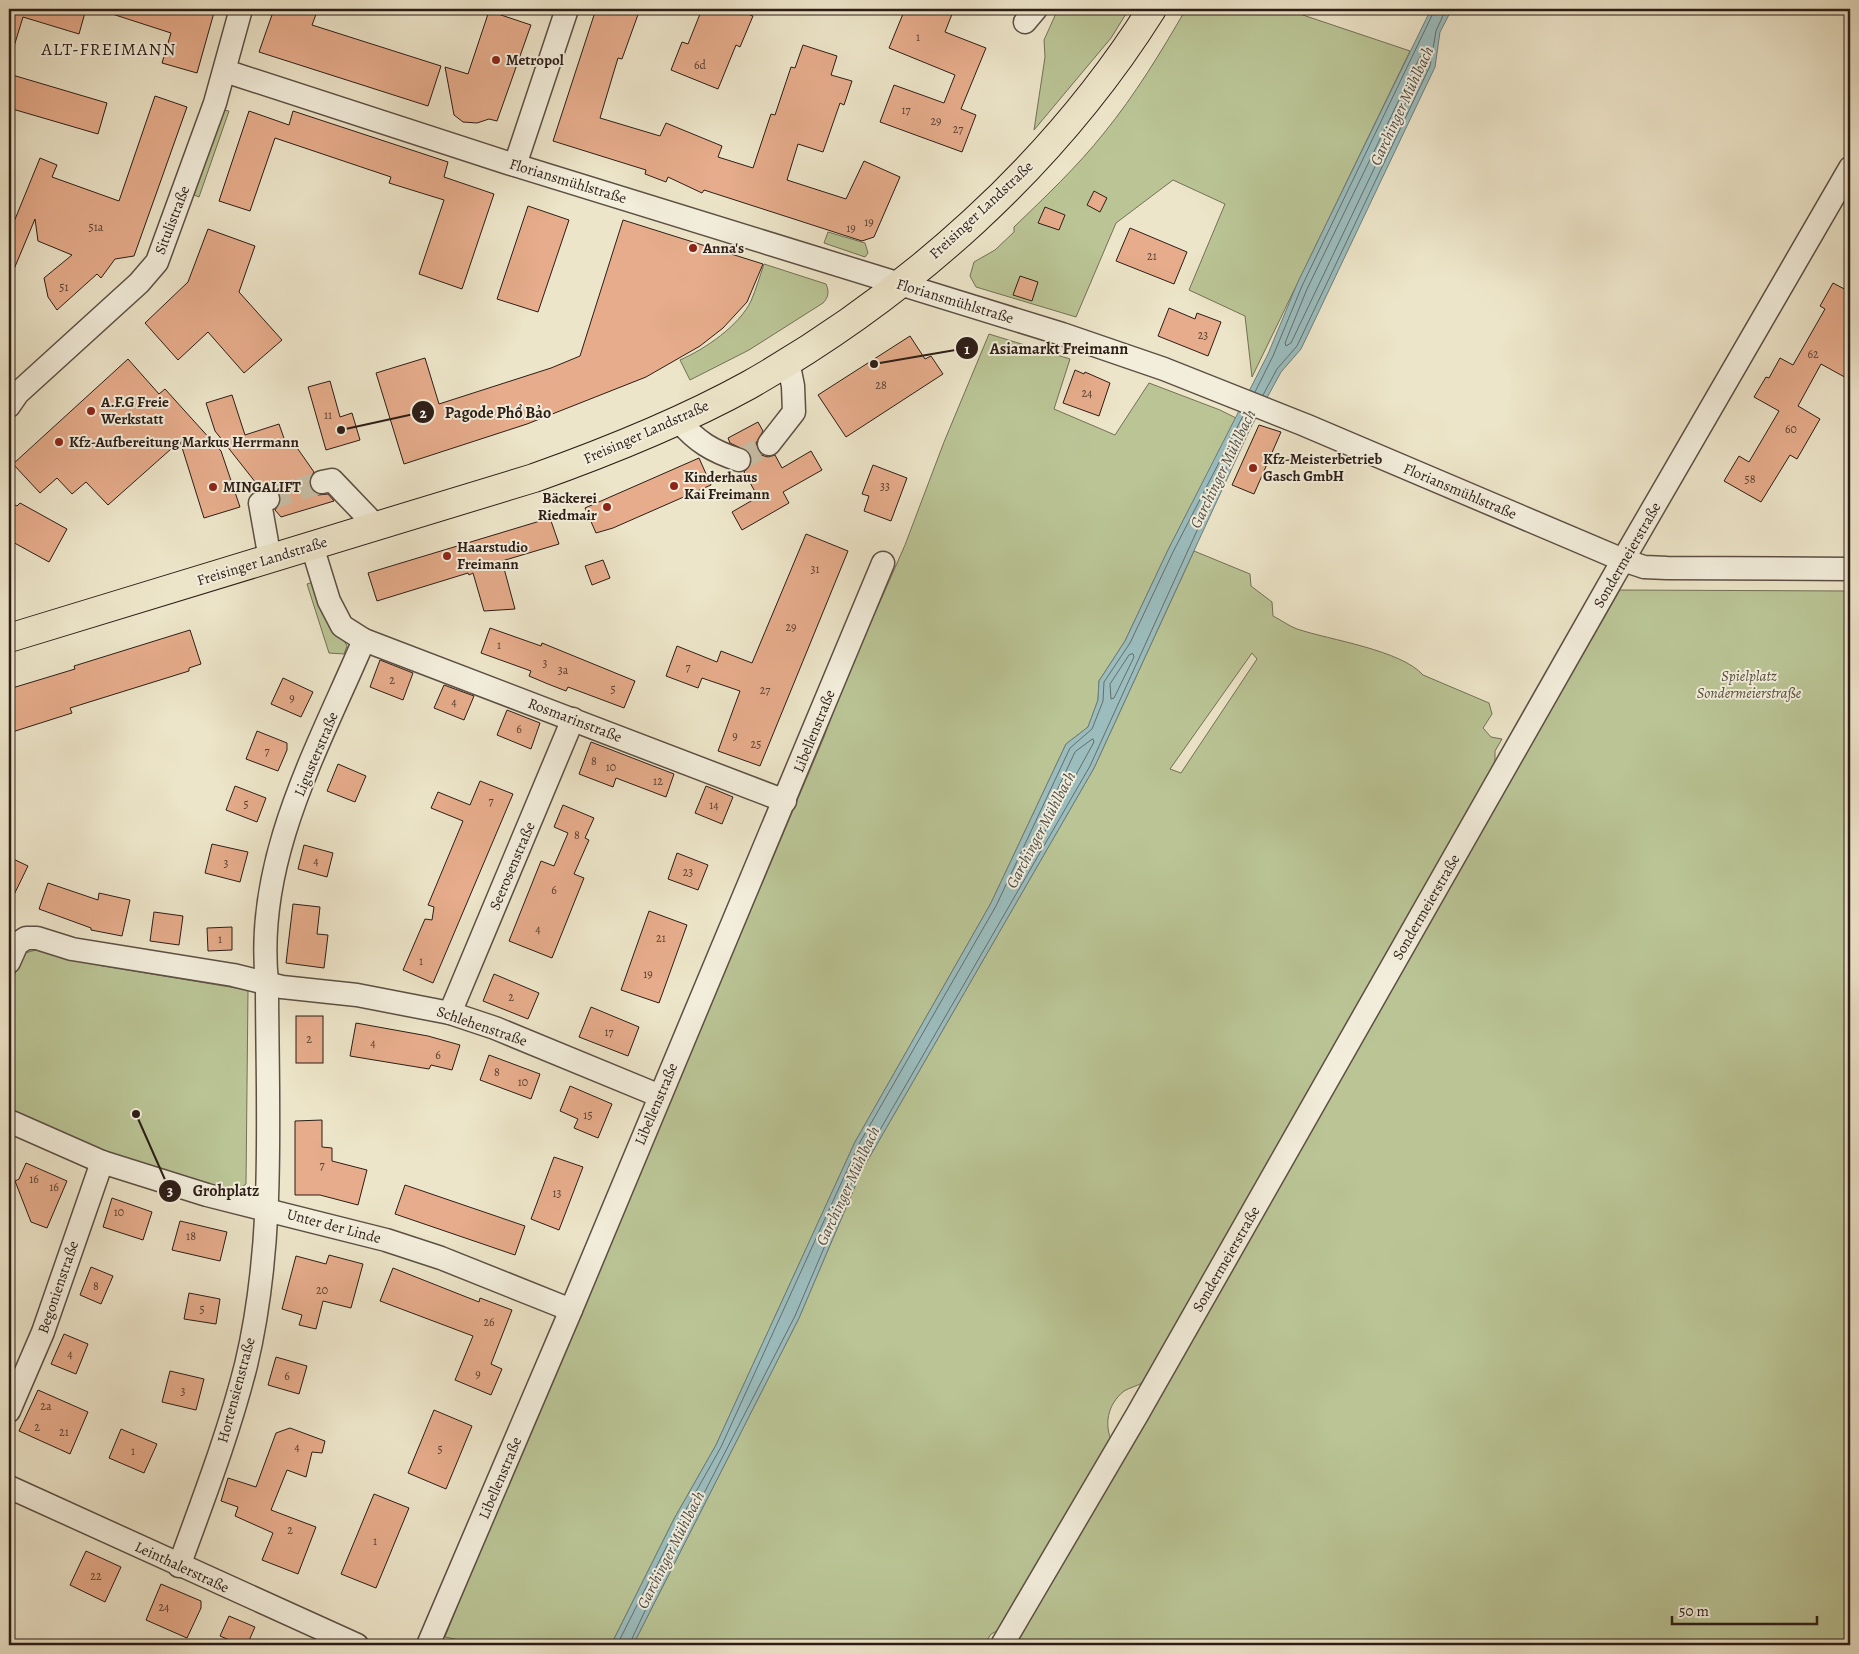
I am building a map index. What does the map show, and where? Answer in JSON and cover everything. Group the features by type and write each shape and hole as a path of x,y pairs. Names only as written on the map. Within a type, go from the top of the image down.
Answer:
{"main road":[{"name":"Freisinger Landstraße","path":"9,638 580,462 608,452 678,420 748,385 834,333 899,284 998,199 1045,150 1108,73 1152,9"}],"street":[{"name":"Situlistraße","path":"9,406 18,393 139,283 157,262 216,103 241,9"},
{"path":"515,165 567,9"},
{"name":"Floriansmühlstraße","path":"225,70 515,165 1062,334 1164,369 1240,398 1622,560 1644,567 1850,569"},
{"name":"Sondermeierstraße","path":"1002,1645 1137,1415 1622,560 1850,168"},
{"path":"769,444 794,412 793,386 788,361"},
{"path":"678,420 694,438 718,453 739,460"},
{"path":"322,482 332,480 376,526"},
{"path":"268,499 260,503 270,559"},
{"path":"312,546 333,609 342,626 364,640"},
{"name":"Libellenstraße","path":"428,1645 572,1310 883,563"},
{"name":"Rosmarinstraße","path":"364,640 785,801"},
{"name":"Ligusterstraße","path":"266,1208 266,982 264,954 268,901 273,869 308,770 364,640"},
{"name":"Seerosenstraße","path":"450,1013 573,719"},
{"name":"Schlehenstraße","path":"9,962 17,944 26,938 37,938 72,949 266,982 282,987 357,995 450,1013 495,1028 660,1096"},
{"name":"Unter der Linde","path":"9,1120 102,1162 207,1195 266,1208 386,1240 441,1258 572,1310"},
{"name":"Begonienstraße","path":"9,1411 43,1332 102,1162"},
{"name":"Hortensienstraße","path":"179,1566 234,1409 246,1364 256,1306 266,1208"},
{"name":"Leinthalerstraße","path":"9,1487 179,1566 357,1645"}],"green space":[{"path":"1058,9 1129,9 1111,38 1034,130 1045,57 1044,40"},
{"path":"1186,9 1290,9 1291,11 1410,51 1252,377 1245,316 1189,290 1225,204 1173,180 1116,223 1076,317 976,287 970,276 974,262 995,250 1014,232 1014,227 1094,146 1147,73"},
{"path":"223,110 229,111 199,197 194,195"},
{"path":"828,232 865,243 868,253 865,257 824,243"},
{"path":"764,264 826,284 828,292 823,303 749,350 690,380 680,360 700,350 720,336 746,310"},
{"path":"989,334 1070,359 1054,409 1115,435 1149,383 1236,418 1168,550 1125,641 1099,681 1098,700 1088,727 1066,744 991,903 855,1142 716,1445 674,1519 611,1645 457,1645 459,1640 445,1637 472,1569 824,737 842,688 905,545 944,442"},
{"path":"1194,551 1250,574 1251,586 1272,602 1273,616 1291,626 1382,652 1413,666 1423,675 1489,703 1492,714 1483,728 1491,737 1502,739 1495,751 1495,769 1142,1383 1124,1391 1114,1402 1108,1422 1112,1442 1001,1629 991,1634 984,1645 633,1645 799,1318 862,1170 1094,768","holes":["1252,653 1257,659 1181,773 1170,769"]},
{"path":"313,582 347,646 344,654 329,653 307,584"},
{"name":"Spielplatz Sondermeierstraße","path":"1620,590 1850,591 1850,1645 1016,1645"},
{"path":"36,950 103,966 248,990 246,1184 237,1191 158,1170 85,1144 9,1111 9,986 25,953"}],"water":[{"name":"Garchinger Mühlbach","path":"1431,9 1452,9 1440,32 1435,67 1301,349 1281,372 1250,429 1094,768 862,1170 799,1318 633,1645 611,1645 674,1519 716,1445 855,1142 991,903 1066,744 1088,727 1098,700 1099,681 1125,641 1168,550 1268,354 1297,284"}],"building":[{"path":"9,9 86,9 79,34 23,17 12,53 9,52"},
{"path":"107,9 215,9 197,73 162,63 171,33 106,12"},
{"path":"274,9 318,9 312,25 441,66 428,106 259,52"},
{"path":"596,9 640,9 622,59 618,58 600,118 660,136 666,123 722,146 718,157 753,168 771,114 775,115 791,67 795,68 803,45 837,56 831,75 852,81 844,105 840,103 823,152 798,144 787,180 846,199 864,161 900,177 874,237 862,241 704,190 702,193 668,177 666,182 645,174 646,170 553,141"},
{"path":"702,9 734,9 753,16 740,47 736,45 718,89 671,70 682,42 688,44"},
{"path":"905,9 954,9 945,32 986,48 961,109 976,115 962,152 880,122 894,85 944,103 955,75 889,48"},
{"name":"Metropol","path":"489,11 531,25 497,121 489,119 477,123 463,122 454,115 445,67 468,74"},
{"path":"9,74 107,103 98,134 9,108"},
{"path":"155,96 187,107 134,256 115,259 101,278 97,274 57,310 48,297 44,278 72,255 38,241 35,219 9,281 9,234 40,158 57,165 52,177 119,201"},
{"path":"249,111 289,125 293,111 448,162 444,177 494,194 462,289 419,274 444,200 389,183 391,177 275,138 250,211 219,201"},
{"path":"1094,191 1107,198 1100,212 1087,205"},
{"path":"528,206 569,220 538,312 497,299"},
{"path":"1045,207 1065,215 1059,230 1038,223"},
{"path":"623,220 763,264 747,302 723,328 700,346 646,377 527,424 404,464 376,373 425,358 439,404 551,368 580,356"},
{"path":"1130,228 1187,252 1174,284 1116,261"},
{"path":"208,229 255,246 239,292 282,340 244,373 208,332 178,360 145,323 188,282"},
{"path":"1020,276 1038,282 1032,301 1013,295"},
{"path":"1833,283 1850,292 1850,380 1821,364 1798,406 1820,419 1797,459 1790,455 1761,502 1724,481 1739,456 1749,462 1779,411 1754,397 1766,377 1769,378 1780,358 1793,365 1825,309 1820,306"},
{"path":"1169,308 1195,319 1197,313 1221,322 1208,356 1158,336"},
{"path":"910,336 925,359 931,356 943,374 846,437 818,395"},
{"path":"128,359 159,394 165,389 221,451 240,507 204,518 180,441 108,505 86,482 72,494 57,478 40,493 13,464"},
{"path":"1075,370 1084,374 1085,372 1110,383 1099,416 1063,403"},
{"path":"330,381 340,417 352,413 360,440 326,450 308,387"},
{"path":"232,395 245,435 279,424 286,444 293,442 314,472 309,478 312,490 318,495 328,494 334,501 281,517 275,510 281,500 279,493 269,486 260,488 215,431 206,403"},
{"path":"758,422 763,431 756,443 761,455 768,457 775,455 782,468 811,451 822,470 783,492 789,503 742,530 732,512 758,497 744,472 751,464 749,452 730,443 728,438"},
{"name":"Kfz-Meisterbetrieb Gasch GmbH","path":"1259,425 1281,432 1254,494 1232,485"},
{"path":"699,458 711,485 613,528 596,533 585,508"},
{"path":"873,465 907,478 891,521 864,511 869,496 862,494"},
{"path":"9,502 17,506 20,503 67,529 49,562 9,540"},
{"path":"550,518 559,544 502,561 515,609 484,611 473,573 377,601 368,573"},
{"path":"806,534 848,551 760,766 718,751 740,691 702,678 698,688 666,676 677,646 717,662 721,651 752,663"},
{"path":"603,560 610,578 592,585 585,566"},
{"path":"490,628 541,646 542,643 635,681 624,708 568,687 566,691 529,676 531,671 481,653"},
{"path":"190,630 201,664 189,668 189,671 70,708 72,713 9,733 9,689 75,669 74,666"},
{"path":"380,660 413,673 403,700 370,687"},
{"path":"283,678 313,692 301,717 271,704"},
{"path":"444,685 474,696 464,720 434,708"},
{"path":"507,710 540,723 531,749 497,735"},
{"path":"257,731 287,743 287,750 278,771 246,759"},
{"path":"591,742 674,774 666,797 616,778 613,787 579,774"},
{"path":"338,764 366,776 355,802 327,791"},
{"path":"480,781 513,794 433,983 403,970 425,919 432,920 434,907 428,905 463,821 431,808 438,792 470,805"},
{"path":"235,786 266,798 257,822 226,810"},
{"path":"706,786 733,797 722,824 695,813"},
{"path":"563,805 594,818 585,838 589,840 574,874 584,878 552,958 509,941 541,861 554,866 568,833 554,827"},
{"path":"212,844 248,852 240,882 205,873"},
{"path":"304,845 333,853 327,877 298,869"},
{"path":"677,853 708,865 698,890 668,879"},
{"path":"9,857 28,866 9,905"},
{"path":"48,883 98,900 99,893 130,900 122,936 91,930 91,928 39,909"},
{"path":"293,904 320,907 317,934 328,935 324,968 286,963"},
{"path":"649,911 687,925 659,1003 621,990"},
{"path":"154,912 183,916 179,945 150,941"},
{"path":"232,927 232,950 208,951 207,928"},
{"path":"494,974 539,993 528,1019 483,1001"},
{"path":"591,1007 639,1027 628,1056 579,1037"},
{"path":"296,1016 323,1016 323,1063 296,1063"},
{"path":"356,1023 428,1036 460,1045 452,1070 431,1065 429,1069 350,1056"},
{"path":"489,1055 540,1074 531,1099 480,1080"},
{"path":"570,1086 612,1104 598,1138 574,1128 578,1119 560,1111"},
{"path":"322,1120 322,1147 332,1148 332,1161 367,1170 358,1205 320,1195 295,1195 295,1121"},
{"path":"554,1157 583,1167 559,1230 531,1219"},
{"path":"26,1163 67,1181 47,1228 31,1222 15,1181 19,1179"},
{"path":"405,1185 525,1226 515,1255 395,1214"},
{"path":"112,1198 152,1212 143,1240 103,1227"},
{"path":"180,1221 227,1232 220,1261 172,1250"},
{"path":"329,1255 363,1264 351,1308 323,1301 316,1329 299,1325 302,1315 282,1309 296,1256 326,1264"},
{"path":"91,1267 113,1276 101,1304 80,1295"},
{"path":"393,1268 479,1302 480,1298 512,1310 491,1364 502,1369 491,1395 455,1380 473,1336 380,1301"},
{"path":"189,1293 220,1299 216,1324 184,1319"},
{"path":"64,1334 88,1344 76,1374 51,1364"},
{"path":"276,1357 307,1366 299,1394 268,1385"},
{"path":"170,1371 204,1379 196,1410 162,1402"},
{"path":"38,1390 88,1412 70,1454 19,1431"},
{"path":"434,1410 472,1426 446,1489 408,1473"},
{"path":"290,1428 325,1441 322,1453 312,1452 306,1477 287,1470 271,1510 316,1527 298,1574 262,1560 273,1533 235,1516 238,1507 221,1501 228,1478 256,1487 276,1433"},
{"path":"121,1429 157,1444 144,1473 109,1458"},
{"path":"374,1494 409,1508 376,1588 341,1574"},
{"path":"86,1551 121,1567 105,1602 70,1585"},
{"path":"161,1584 201,1601 201,1608 187,1638 146,1620"},
{"path":"229,1616 255,1627 247,1645 241,1645 220,1636"}],"tunnel":[{"path":"739,460 769,444"},
{"path":"268,499 322,482"}],"place":[{"name":"Metropol","path":"496,60"},
{"name":"Anna's","path":"693,248"},
{"name":"Asiamarkt Freimann","path":"874,364"},
{"name":"A.F.G Freie Werkstatt","path":"91,411"},
{"name":"Pagode Phổ Bảo","path":"341,430"},
{"name":"Kfz-Aufbereitung Markus Herrmann","path":"59,442"},
{"name":"Kfz-Meisterbetrieb Gasch GmbH","path":"1253,468"},
{"name":"Kinderhaus Kai Freimann","path":"674,486"},
{"name":"MINGALIFT","path":"213,487"},
{"name":"Bäckerei Riedmair","path":"607,507"},
{"name":"Haarstudio Freimann","path":"447,556"},
{"name":"Grohplatz","path":"136,1114"}],"district":[{"name":"ALT-FREIMANN","path":"109,49"}]}
